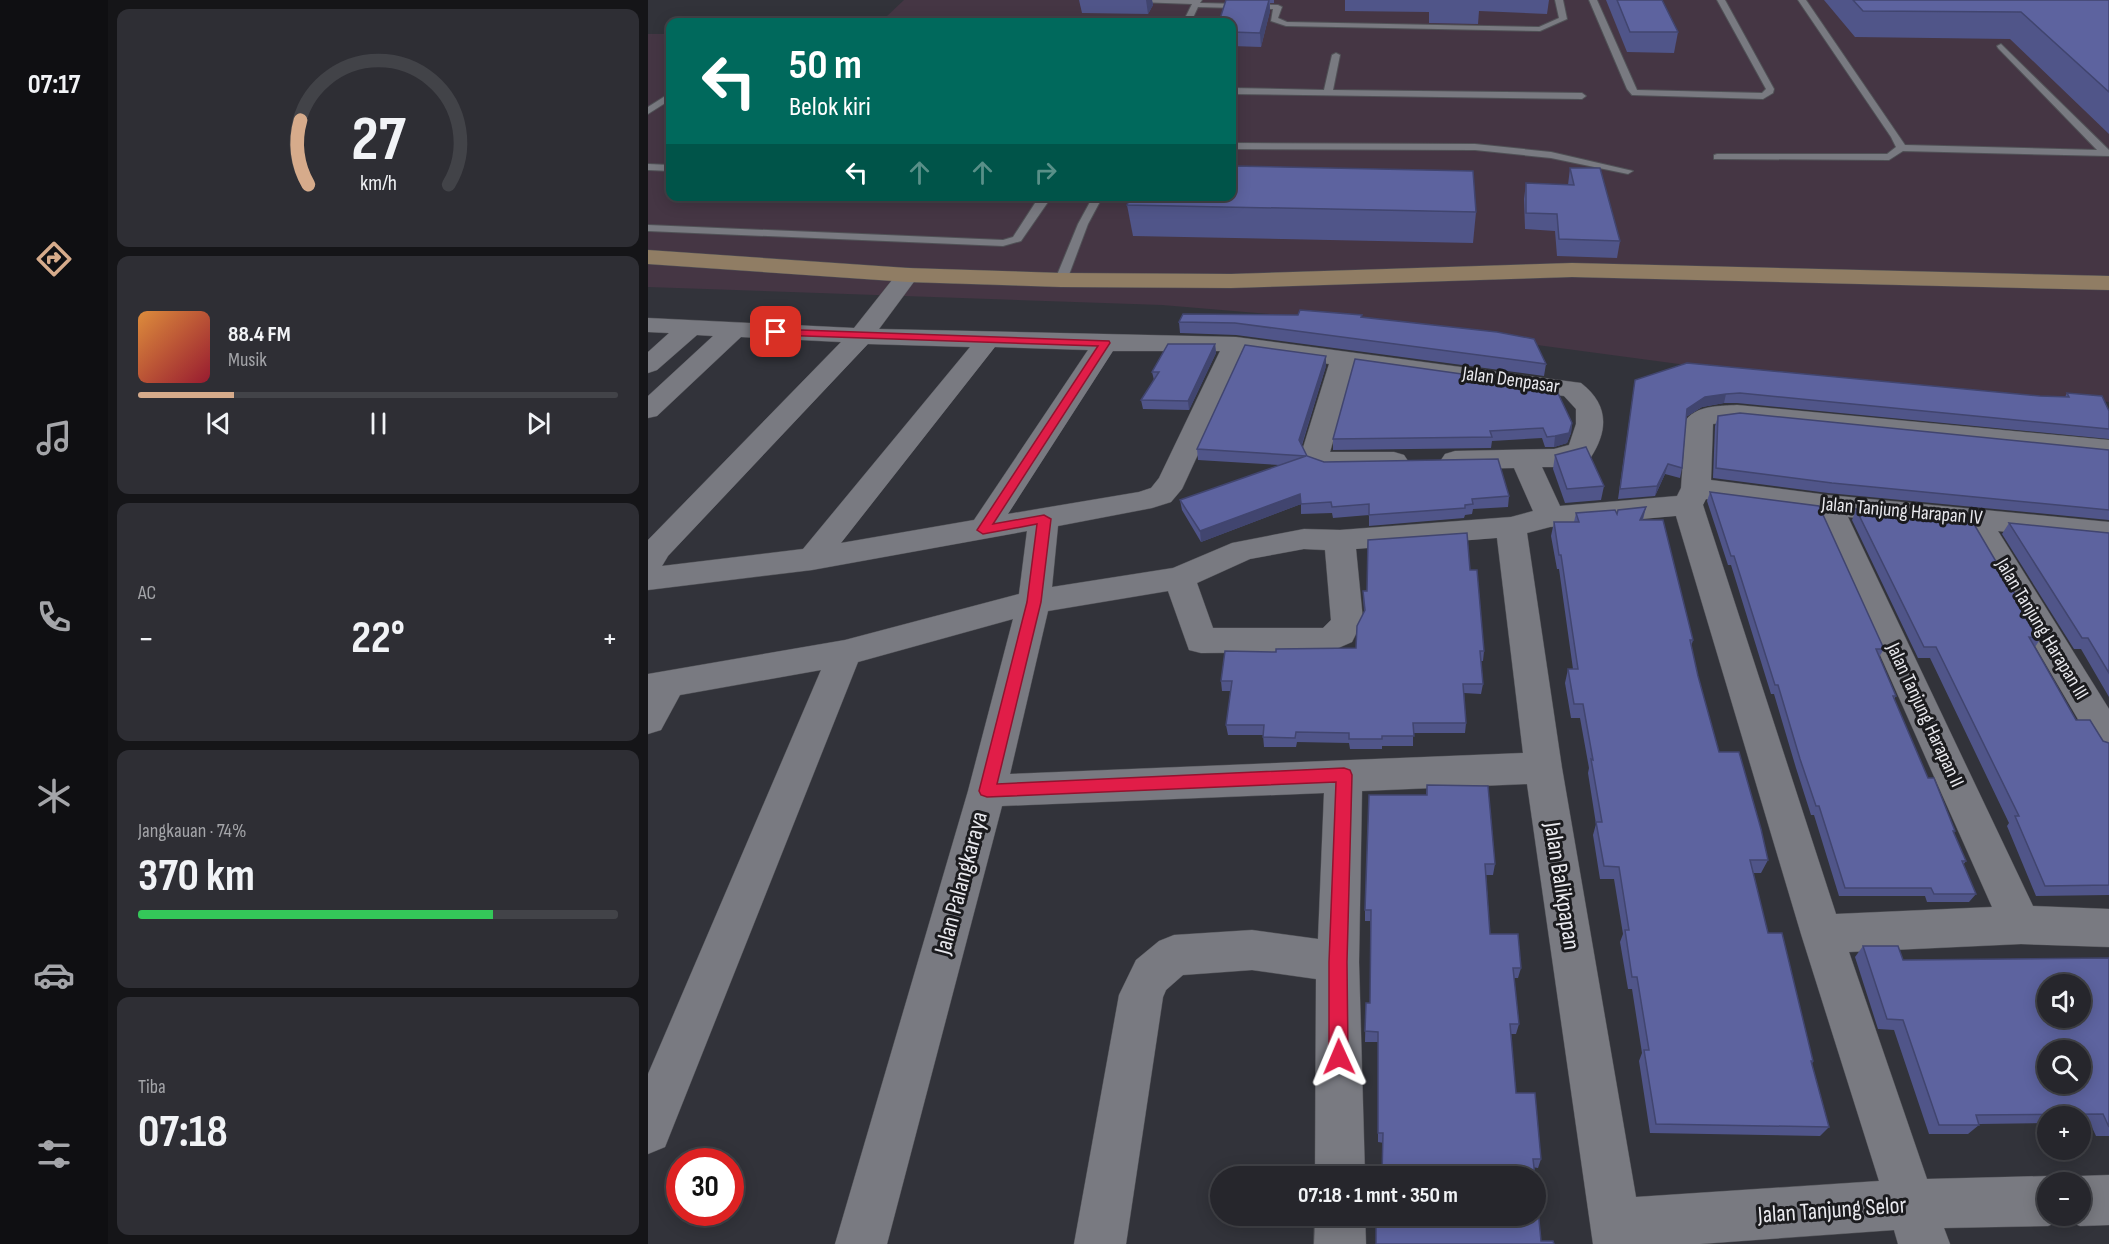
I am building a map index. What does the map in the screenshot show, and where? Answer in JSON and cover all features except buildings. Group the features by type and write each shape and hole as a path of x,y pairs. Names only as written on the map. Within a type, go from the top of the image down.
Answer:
{"main road":[{"path":"648,257 901,284 1061,280 1231,281 1572,270 2109,283"}],"street":[{"path":"651,553 868,326 901,284"},
{"path":"648,325 734,330 868,326 988,340 1236,344 1344,358"},
{"path":"648,365 691,327"},
{"path":"648,410 734,330"},
{"path":"812,559 988,340"},
{"path":"983,530 1105,343"},
{"path":"648,579 812,559 1044,519 1142,501 1161,495 1172,482 1236,344"},
{"name":"Jalan Denpasar","path":"1344,358 1572,389 1581,395 1592,417 1581,451 1554,458 1324,462 1318,458 1316,451 1344,358"},
{"path":"1917,1224 1822,934 1692,497 1700,420 1724,413 2109,449"},
{"path":"1525,460 1550,517"},
{"name":"Jalan Tanjung Harapan IV","path":"658,686 846,654 1034,602 1179,578 1243,550 1304,539 1340,540 1511,527 1550,517 1692,497 1828,505 2109,532"},
{"name":"Jalan Tanjung Harapan II","path":"1828,505 2021,925"},
{"name":"Jalan Tanjung Harapan III","path":"1975,518 2109,741"},
{"name":"Jalan Palangkaraya","path":"861,1244 987,791 1034,602 1044,519"},
{"name":"Jalan Balikpapan","path":"1511,527 1543,768 1617,1233"},
{"path":"1179,578 1201,641 1329,640 1340,633 1347,620 1340,540"},
{"path":"648,1130 846,654"},
{"path":"648,720 658,686"},
{"path":"987,791 1543,768"},
{"path":"1340,1166 1338,962 1344,775"},
{"path":"1822,934 2021,925 2109,928"},
{"path":"1100,1244 1141,995 1151,975 1174,955 1252,950 1338,962"},
{"path":"2091,1201 2109,1200"},
{"name":"Jalan Tanjung Selor","path":"1617,1233 1756,1216 1917,1224 2037,1203"},
{"path":"1340,1226 1340,1244"}],"lane":[{"path":"1138,0 1280,3 1274,20 1286,24 1540,29 1563,19 1559,0"},
{"path":"1593,0 1631,89 1635,93 1763,96 1769,93 1770,89 1721,0"},
{"path":"1802,0 1896,137 1901,148"},
{"path":"1189,18 1197,2"},
{"path":"2001,46 2108,153"},
{"path":"1328,93 1336,55"},
{"path":"1236,91 1582,96"},
{"path":"648,111 666,99"},
{"path":"1236,146 1475,147 1551,155 1628,171"},
{"path":"1717,157 1889,157 1901,148 2108,153"},
{"path":"648,167 666,168"},
{"path":"648,228 1003,243 1017,238 1043,201"},
{"path":"1061,280 1083,224 1096,201"}],"shaded area":[{"path":"904,0 2109,0 2109,402 1761,375 1374,323 1162,305 648,287 648,34 666,34 666,201 1236,201 1236,18 851,18 855,16 886,17"}],"route":[{"path":"776,332 1105,343 983,530 1044,519 1034,602 987,791 1344,775 1338,962 1339,1057"}]}
